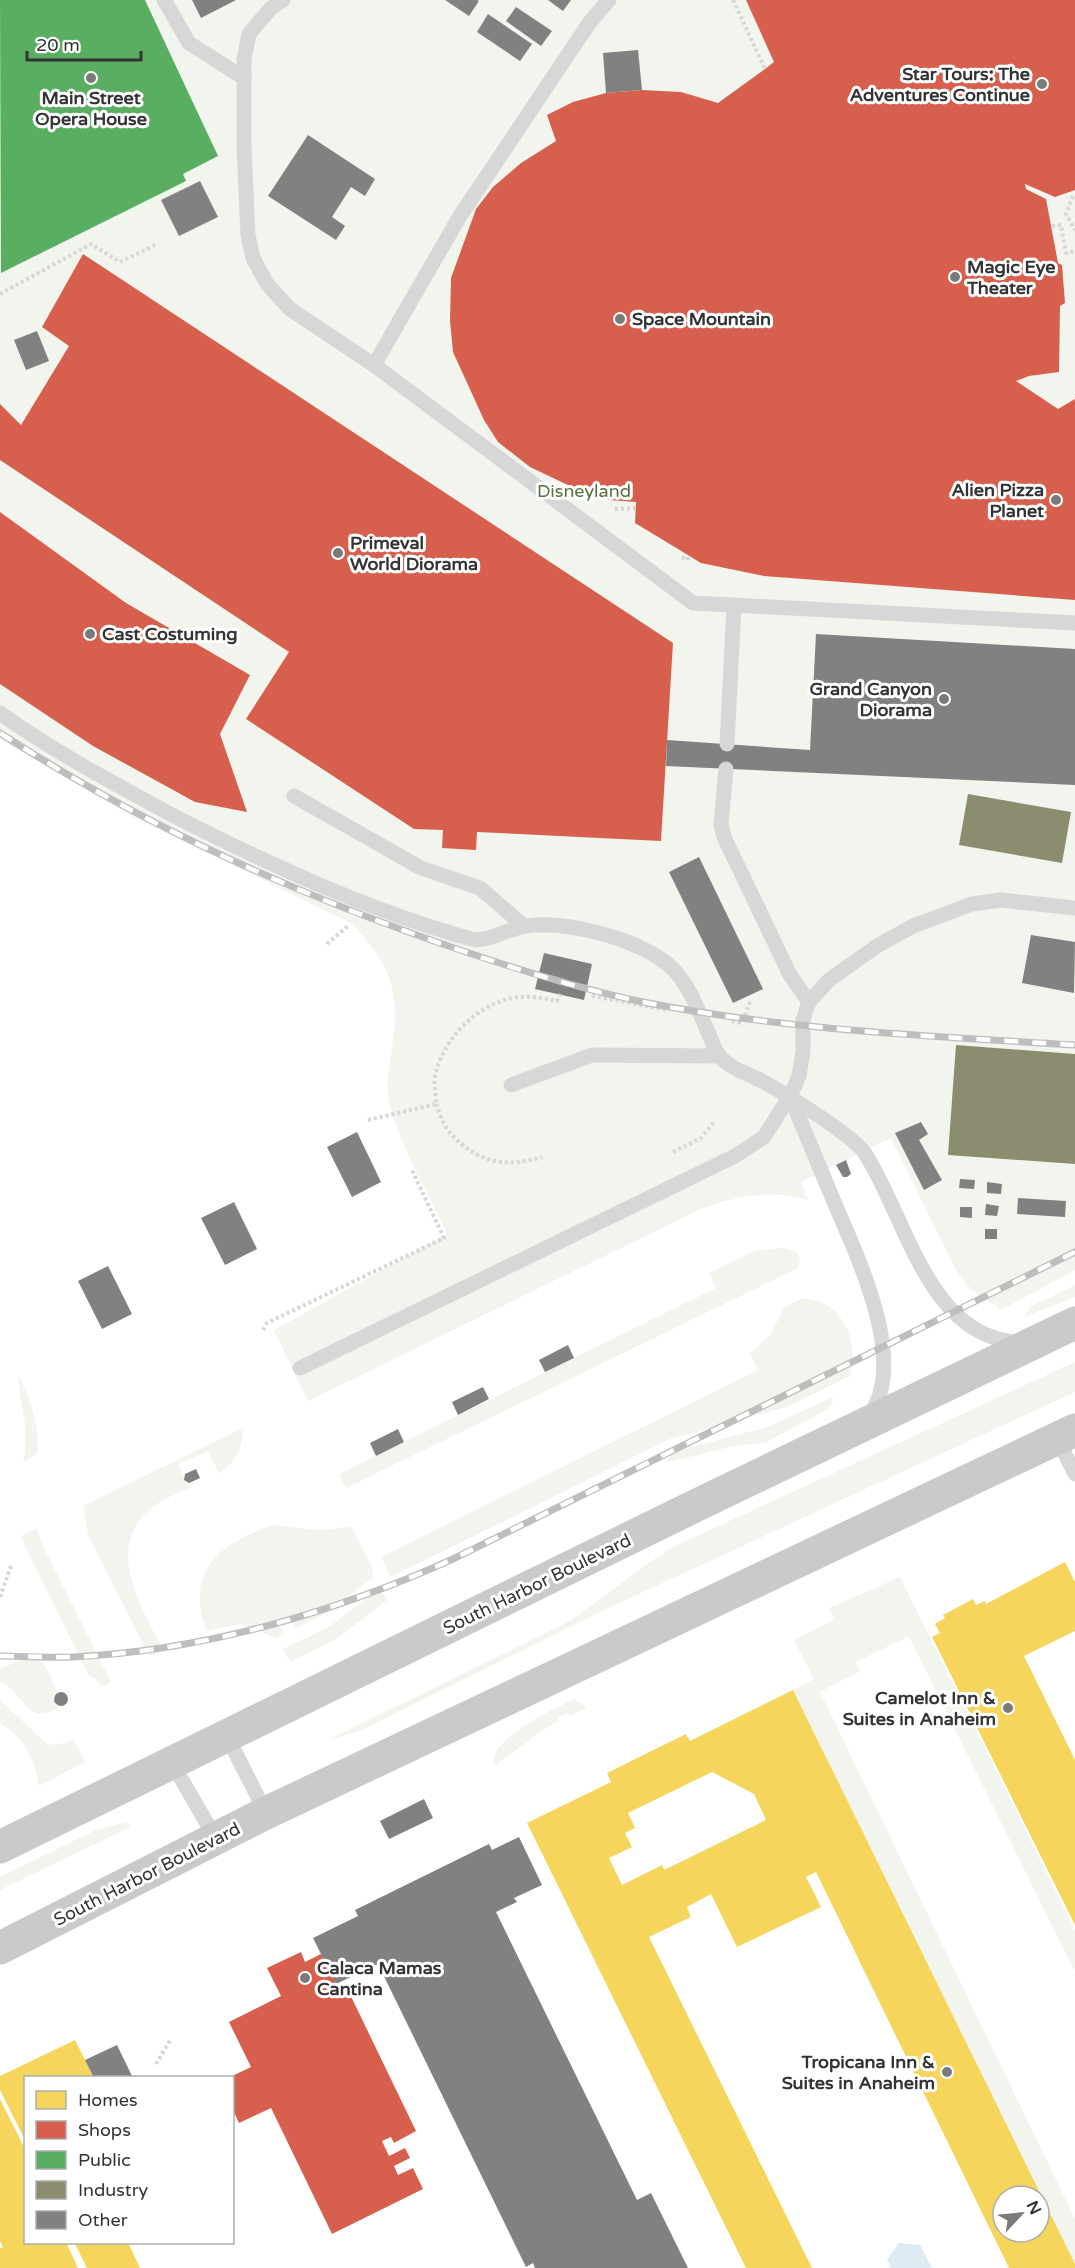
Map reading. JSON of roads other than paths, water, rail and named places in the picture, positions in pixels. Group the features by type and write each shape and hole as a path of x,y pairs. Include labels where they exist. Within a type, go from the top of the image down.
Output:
{"main road":[{"name":"South Harbor Boulevard","path":"0,1846 861,1425 1075,1323"},
{"name":"South Harbor Boulevard","path":"0,1948 266,1814 1066,1434"}],"lane":[{"path":"164,0 189,43 244,78"},
{"path":"282,0 271,8 249,34 244,59 248,235 253,258 267,285 290,309 374,365 693,603 1075,623"},
{"path":"374,365 460,216 590,22 609,0"},
{"path":"728,744 734,605"},
{"path":"0,713 33,736 137,796 236,848 311,883 476,940 524,926 559,923 592,931 647,951 666,962 687,987 719,1056"},
{"path":"726,769 721,824 724,837 790,975 809,1002"},
{"path":"294,796 421,868 480,888 524,926"},
{"path":"300,1368 735,1156 764,1137 790,1096 799,1076 803,1050 803,1020 809,1002 829,980 877,946 913,926 972,904 1001,900 1075,908"},
{"path":"511,1085 592,1055 719,1056 790,1096 864,1151 933,1288 958,1318 998,1342 1034,1343"},
{"path":"790,1096 856,1254 876,1315 882,1346 883,1376 874,1410 861,1425"},
{"path":"1066,1434 1075,1474"},
{"path":"227,1736 266,1814"},
{"path":"172,1762 216,1839"}],"railway":[{"path":"0,733 99,793 253,870 414,934 553,980 638,1001 746,1019 856,1031 1075,1045"},
{"path":"0,1656 73,1657 171,1647 268,1626 363,1596 453,1559 1075,1252"}],"place":[{"name":"Main Street Opera House","path":"91,78"},
{"name":"Star Tours: The Adventures Continue","path":"1042,84"},
{"name":"Magic Eye Theater","path":"955,277"},
{"name":"Space Mountain","path":"620,319"},
{"name":"Alien Pizza Planet","path":"1056,500"},
{"name":"Primeval World Diorama","path":"338,553"},
{"name":"Cast Costuming","path":"90,634"},
{"name":"Grand Canyon Diorama","path":"944,699"},
{"name":"Camelot Inn & Suites in Anaheim","path":"1008,1708"},
{"name":"Calaca Mamas Cantina","path":"305,1978"},
{"name":"Tropicana Inn & Suites in Anaheim","path":"947,2072"}],"park label":[{"name":"Disneyland","path":"584,491"}]}
